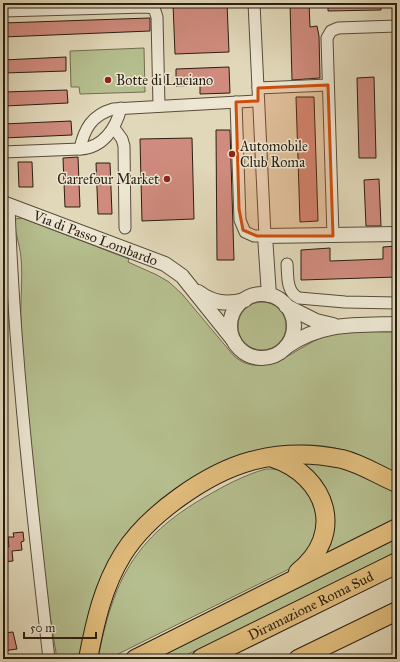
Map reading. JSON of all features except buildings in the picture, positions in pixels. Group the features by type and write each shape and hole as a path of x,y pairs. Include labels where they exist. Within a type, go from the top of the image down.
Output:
{"highway":[{"path":"89,654 99,608 109,581 124,552 144,528 170,504 202,483 248,462 272,458 310,455 341,459 363,466 397,483"},
{"path":"272,458 287,463 307,479 320,497 325,518 322,542 316,553 301,570 273,590"},
{"path":"135,659 397,528"},
{"name":"Diramazione Roma Sud","path":"202,659 397,563"},
{"name":"Diramazione Roma Sud","path":"232,659 397,578"},
{"path":"298,659 397,611"}],"street":[{"path":"254,3 265,236 270,295"},
{"path":"3,11 154,8 157,17 159,106"},
{"path":"333,236 327,41 331,31 338,28 397,26"},
{"path":"258,88 328,85"},
{"path":"80,149 84,133 92,120 104,112 121,108 258,101"},
{"path":"236,102 240,220 245,232 254,236 397,234"},
{"path":"3,152 80,149 97,145 114,128 121,108"},
{"path":"114,128 122,139 124,146 125,228"},
{"path":"6,205 7,280 49,659"},
{"name":"Via di Passo Lombardo","path":"6,205 165,264 177,271 234,341"},
{"path":"287,264 290,290 299,298 348,303 397,303"},
{"name":"Via di Passo Lombardo","path":"184,279 203,296 216,302 229,303 245,300"},
{"path":"342,326 316,321 286,306 279,299 270,295 259,295 245,300 234,311 231,320 231,331 234,341 245,353 260,358 275,355 297,340 315,331 342,326 397,324"},
{"path":"284,349 290,340 293,330 293,320 286,306"}],"highlighted area":[{"path":"328,85 333,236 257,236 243,230 239,209 236,102 258,101 258,88"}],"green space":[{"path":"144,48 145,92 80,94 79,87 71,87 70,51"},
{"path":"22,218 129,259 128,262 169,282 182,294 234,356 246,363 258,365 271,363 320,338 332,334 356,332 397,332 397,474 351,453 325,446 305,445 275,448 256,453 140,525 80,659 57,659 44,576 34,492 27,408 21,324 21,258 15,224 15,219"},
{"path":"257,302 267,302 279,309 286,321 286,331 279,343 267,350 257,350 249,346 242,339 238,331 238,321 242,313 249,306"},
{"path":"313,461 345,467 397,491 397,521 319,558 329,540 296,464"},
{"path":"266,469 282,469 314,494 320,534 295,566 108,659 98,659 111,607 120,584 130,564 144,546 160,529 205,497 242,478"},
{"path":"397,535 397,551 374,563 178,659 148,659"}],"place":[{"name":"Botte di Luciano","path":"108,80"},
{"name":"Automobile Club Roma","path":"232,154"},
{"name":"Carrefour Market","path":"167,179"}]}
